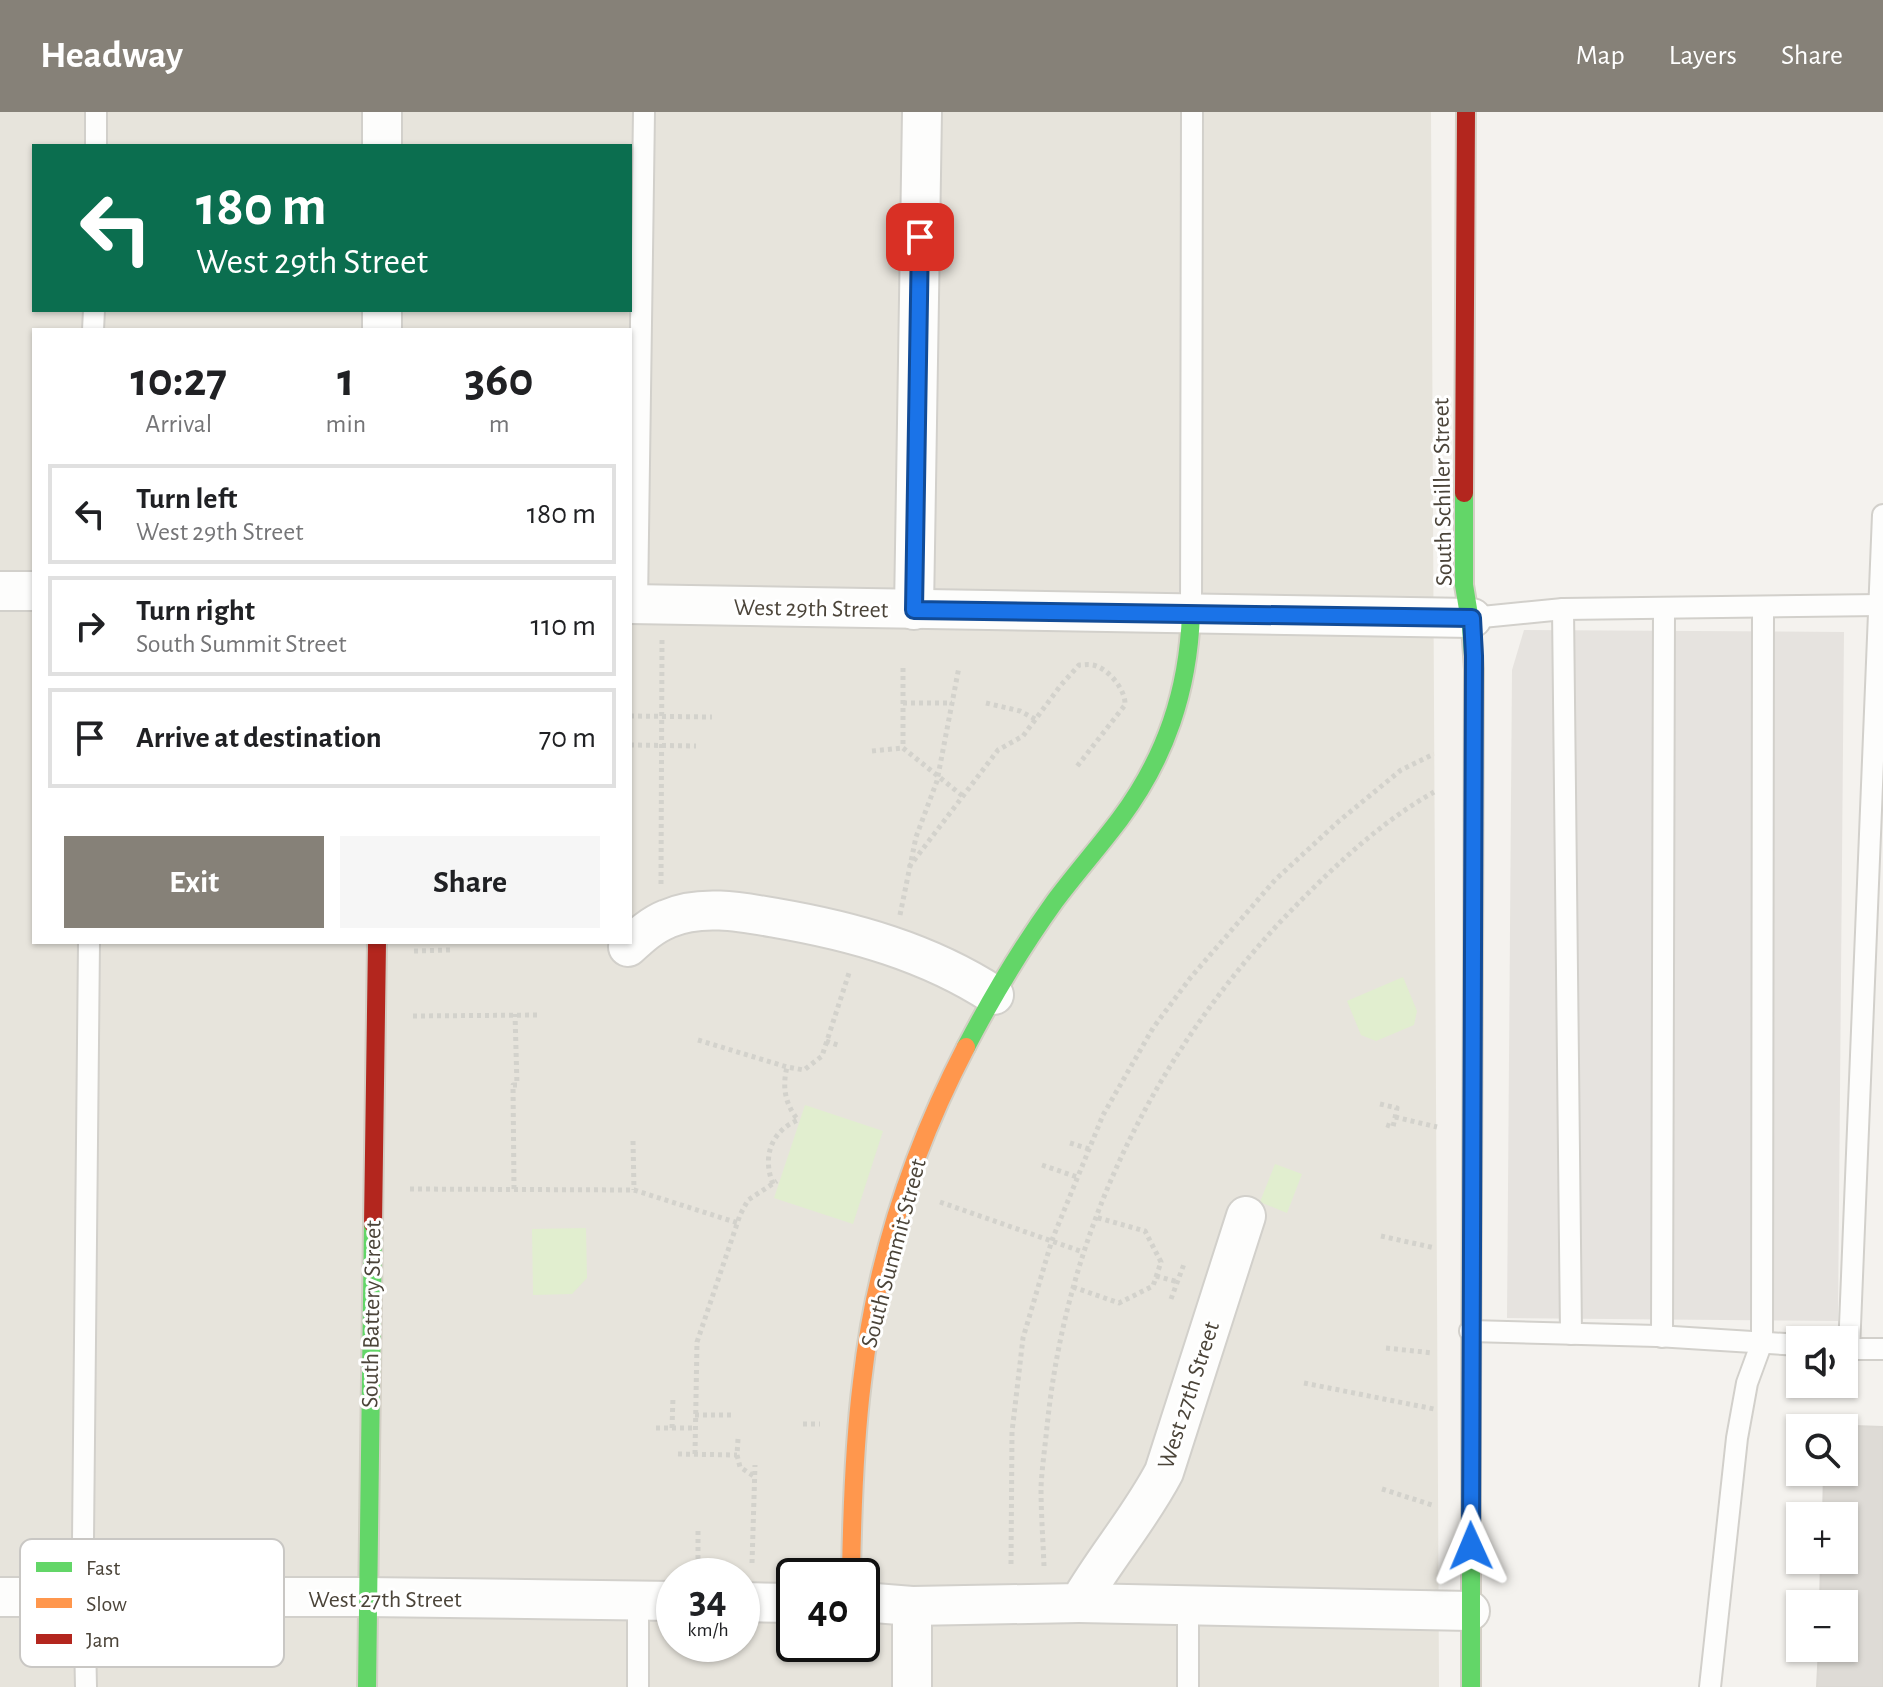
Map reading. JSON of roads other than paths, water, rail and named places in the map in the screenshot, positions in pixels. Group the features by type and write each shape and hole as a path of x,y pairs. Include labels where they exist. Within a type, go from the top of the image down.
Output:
{"street":[{"path":"382,112 382,144"},
{"path":"914,610 922,112"},
{"name":"South Schiller Street","path":"1466,112 1464,585 1472,618 1474,656 1471,1687"},
{"path":"0,591 32,591"},
{"name":"West 29th Street","path":"642,604 1472,618"},
{"name":"South Summit Street","path":"852,1558 857,1423 865,1357 882,1274 928,1125 994,995 1047,912 1122,816 1159,757 1176,718 1186,684 1191,649 1191,614"},
{"path":"632,943 644,932 669,918 706,911 741,912 862,935 920,957 978,984 994,995"},
{"name":"South Battery Street","path":"367,1687 377,944"},
{"path":"628,947 631,944"},
{"name":"West 27th Street","path":"1079,1603 1100,1567 1152,1496 1164,1472 1246,1216"},
{"name":"West 27th Street","path":"284,1597 656,1601"},
{"path":"880,1603 912,1606 1079,1603 1470,1611"},
{"path":"912,1606 912,1687"}],"lane":[{"path":"96,112 96,144"},
{"path":"642,604 644,112"},
{"path":"1191,614 1192,112"},
{"path":"1848,1326 1878,765 1883,515"},
{"path":"1472,618 1563,609 1880,605"},
{"path":"1662,1337 1664,608"},
{"path":"1710,1687 1737,1438 1747,1383 1762,1342 1763,608"},
{"path":"1563,609 1571,1334"},
{"path":"83,1539 89,944"},
{"path":"1470,1342 1571,1334 1786,1344"},
{"path":"1858,1349 1883,1349"},
{"path":"638,1687 656,1601"},
{"path":"1188,1605 1188,1687"}]}
